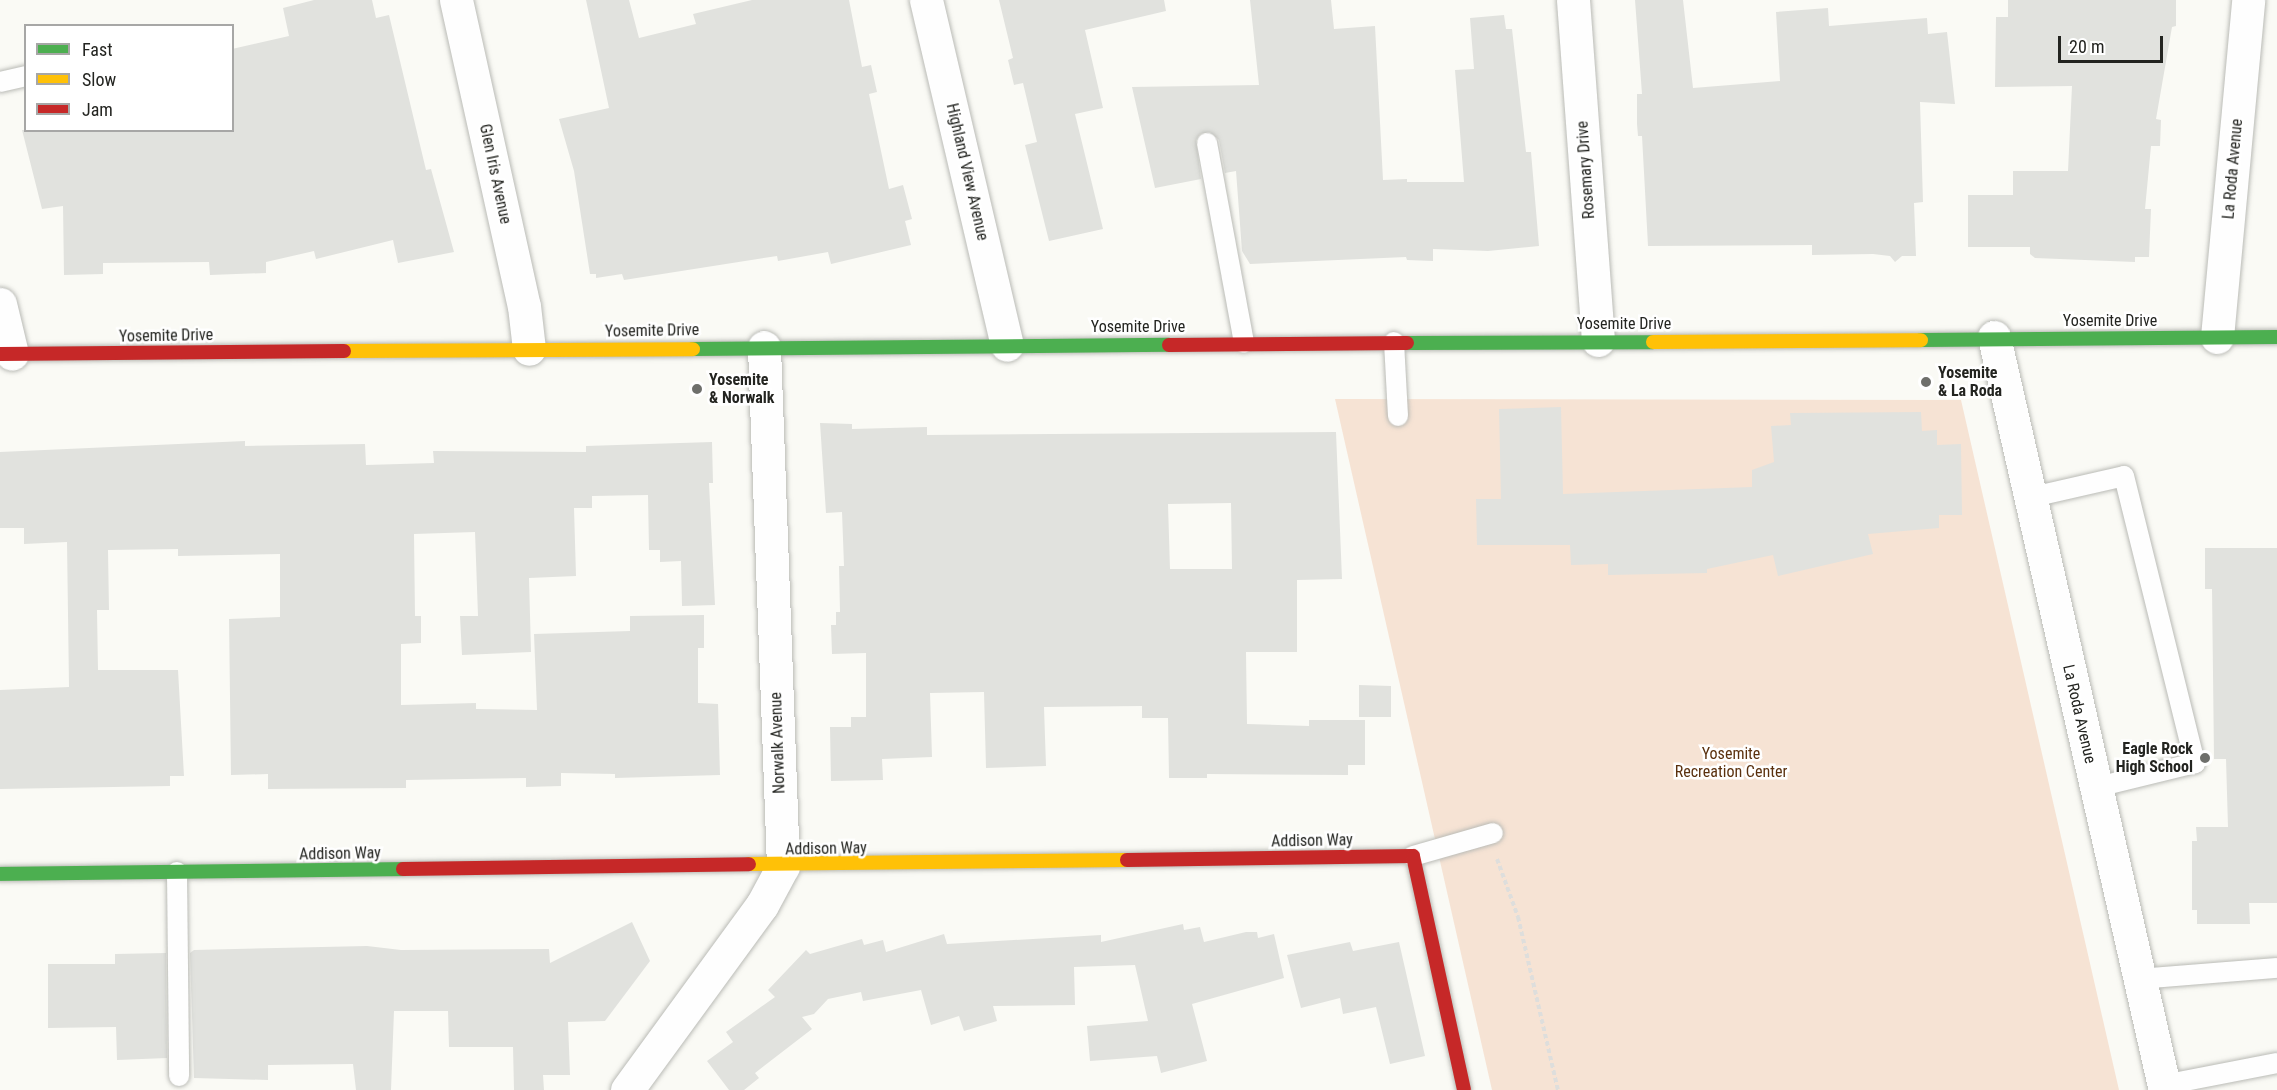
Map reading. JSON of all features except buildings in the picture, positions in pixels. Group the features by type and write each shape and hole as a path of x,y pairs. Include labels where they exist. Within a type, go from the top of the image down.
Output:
{"street":[{"name":"Glen Iris Avenue","path":"456,0 524,306 529,349"},
{"name":"Highland View Avenue","path":"926,0 1007,345"},
{"name":"Rosemary Drive","path":"1573,0 1598,340"},
{"name":"La Roda Avenue","path":"2217,337 2248,0"},
{"path":"0,304 6,354"},
{"name":"Yosemite Drive","path":"6,354 1994,337 2277,337"},
{"name":"La Roda Avenue","path":"1994,337 2028,498 2097,787 2164,1087"},
{"name":"Norwalk Avenue","path":"764,347 783,866"},
{"path":"1413,856 1464,1090"},
{"name":"Addison Way","path":"0,874 783,866 1413,856"},
{"path":"627,1090 762,905 783,866"}],"lane":[{"path":"0,82 24,76"},
{"path":"1207,143 1245,343"},
{"path":"1394,342 1398,416"},
{"path":"2028,498 2124,476 2195,763 2097,787"},
{"path":"1413,856 1493,833"},
{"path":"177,872 179,1076"},
{"path":"2139,979 2277,968"},
{"path":"2164,1087 2277,1063"}],"path":[{"path":"1493,833 1498,866 1518,917 1558,1090"}],"green space":[{"name":"Yosemite Recreation Center","path":"1335,399 1961,400 2119,1090 1492,1090"}],"traffic: fast":[{"path":"1921,340 2277,337"},
{"path":"1407,343 1653,342"},
{"path":"693,349 1169,345"},
{"path":"0,874 403,869"}],"traffic: slow":[{"path":"1653,342 1921,340"},
{"path":"344,351 693,349"},
{"path":"749,864 1127,860"}],"traffic: jam":[{"path":"1169,345 1407,343"},
{"path":"0,354 344,351"},
{"path":"1127,860 1413,856 1464,1090"},
{"path":"403,869 749,864"}],"place":[{"name":"Yosemite & La Roda","path":"1926,382"},
{"name":"Yosemite & Norwalk","path":"697,389"},
{"name":"Eagle Rock High School","path":"2205,758"}]}
